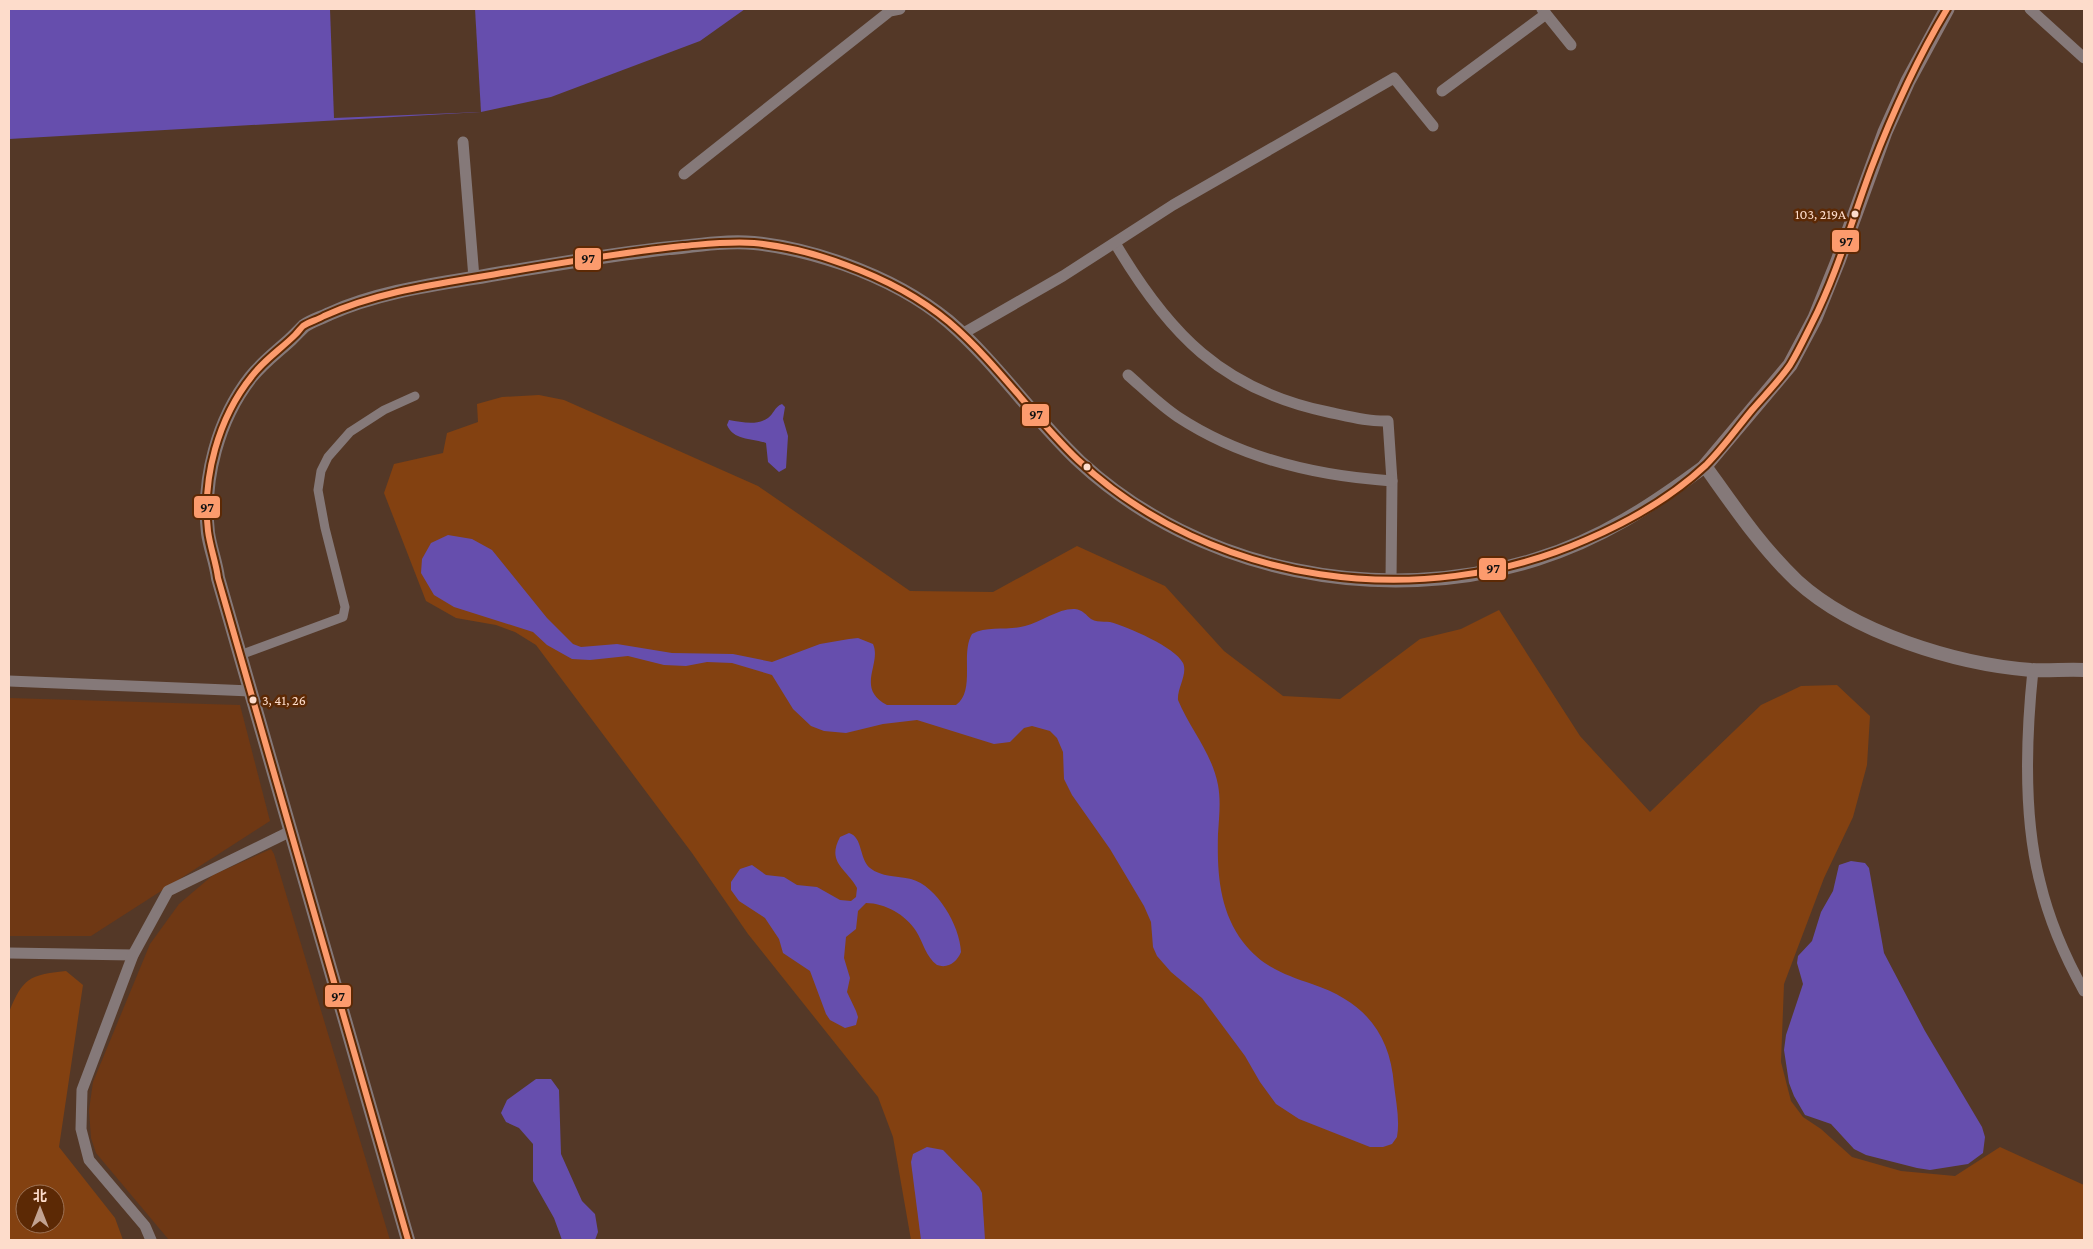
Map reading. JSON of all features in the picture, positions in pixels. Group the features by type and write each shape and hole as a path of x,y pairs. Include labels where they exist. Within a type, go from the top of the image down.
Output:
{"main road":[{"path":"1705,466 1790,365 1811,326 1838,261 1885,132 1908,81 1947,9"}],"street":[{"path":"684,174 890,11 900,9"},
{"path":"2030,9 2084,58"},
{"path":"1442,91 1544,11 1572,45"},
{"path":"962,334 1063,276 1173,205 1394,78 1433,126"},
{"path":"464,142 474,278"},
{"path":"1115,242 1134,274 1163,315 1185,340 1222,370 1249,386 1304,407 1366,420 1388,421 1392,480 1390,581"},
{"path":"408,1240 218,578 208,534 208,499 212,458 235,400 252,376 303,326 352,304 428,286 651,250 719,243 754,243 801,251 846,265 908,293 948,321 962,334 989,362 1047,430 1084,465 1134,504 1178,530 1238,554 1286,569 1329,576 1390,581 1438,578 1498,570 1538,559 1586,541 1628,520 1705,466 1766,548 1798,582 1842,613 1898,639 1957,658 2033,670 2084,670"},
{"path":"1128,375 1177,416 1218,440 1258,457 1329,474 1392,480"},
{"path":"240,655 343,617 345,607 325,528 318,490 322,471 328,456 350,432 384,410 415,396"},
{"path":"2033,670 2028,717 2029,798 2039,881 2068,961 2084,991"},
{"path":"9,681 251,691"},
{"path":"151,1240 145,1226 89,1160 81,1128 82,1090 133,955 168,891 291,832"},
{"path":"9,954 133,955"}],"shaded area":[{"path":"9,9 745,9 700,41 551,97 481,112 9,139"},
{"path":"539,395 564,400 758,486 910,591 993,592 1077,546 1165,586 1224,651 1283,696 1340,699 1420,639 1461,629 1499,610 1580,736 1650,812 1761,705 1801,686 1837,685 1870,716 1867,765 1853,817 1824,878 1784,984 1781,1062 1791,1101 1803,1117 1821,1129 1852,1157 1901,1171 1955,1176 2000,1147 2084,1185 2084,1240 911,1240 893,1137 878,1097 748,934 692,853 536,645 515,632 496,625 456,618 426,601 384,493 394,464 443,453 447,433 478,422 477,404 502,397"},
{"path":"782,404 785,407 783,419 788,436 786,468 779,472 768,462 766,443 734,434 727,425 729,420 749,423 759,422 770,416"},
{"path":"448,535 472,539 492,550 547,618 573,644 581,647 617,644 672,653 733,654 772,662 820,644 858,638 873,644 875,652 871,684 878,698 887,705 956,705 962,698 965,690 967,681 967,651 972,634 984,630 1025,626 1069,609 1080,610 1096,621 1110,622 1128,628 1161,644 1183,663 1184,672 1178,700 1215,773 1220,803 1219,876 1224,904 1235,930 1250,950 1274,969 1330,991 1359,1009 1371,1021 1387,1049 1391,1066 1398,1118 1397,1137 1392,1144 1383,1147 1370,1147 1299,1119 1276,1104 1260,1082 1245,1056 1202,998 1171,972 1157,956 1153,947 1151,922 1144,906 1110,849 1072,795 1064,779 1063,752 1057,738 1050,731 1032,726 1024,728 1010,742 994,744 917,720 883,724 846,733 824,731 811,726 793,709 772,675 732,663 707,662 686,666 664,665 628,656 590,660 572,659 547,645 533,632 454,607 434,595 421,573 422,559 431,543"},
{"path":"9,698 240,705 270,821 91,936 9,936"},
{"path":"849,833 857,839 864,859 874,871 921,883 938,898 952,919 960,942 961,952 952,964 945,966 937,965 930,958 916,931 907,920 888,908 866,903 858,911 856,929 846,937 844,958 850,978 847,992 858,1017 856,1025 845,1028 830,1020 826,1014 810,971 783,953 779,939 765,918 739,901 731,890 731,882 740,869 752,865 766,875 784,877 797,885 817,887 840,900 851,901 856,897 857,888 840,865 835,853 840,837"},
{"path":"271,849 390,1240 169,1240 96,1153 91,1138 89,1110 93,1082 150,944 179,904 213,875"},
{"path":"1851,861 1865,863 1869,868 1884,953 1925,1031 1982,1127 1985,1137 1983,1153 1968,1164 1930,1170 1866,1155 1854,1149 1831,1124 1805,1115 1794,1096 1789,1083 1784,1050 1786,1035 1803,984 1797,963 1798,956 1812,941 1821,912 1833,891 1839,865"},
{"path":"66,971 83,985 59,1147 115,1218 123,1240 9,1240 9,1012 23,985 43,974"},
{"path":"536,1079 551,1079 559,1090 561,1154 582,1201 595,1214 598,1232 595,1240 562,1240 554,1218 533,1181 533,1144 519,1128 506,1122 501,1113 507,1100"},
{"path":"927,1147 943,1150 979,1187 982,1193 985,1240 921,1240 911,1162 913,1154"}],"pier":[{"path":"330,9 475,9 481,112 334,118"}],"transit line":[{"name":"97","path":"408,1240 218,578 208,531 207,511 210,470 215,449 230,410 257,370 303,326 346,307 391,294 573,261 661,248 719,243 754,243 789,248 860,270 913,296 937,313 983,355 1045,426 1078,460 1131,502 1191,536 1254,559 1320,574 1388,580 1455,576 1522,563 1602,533 1634,517 1665,498 1706,465 1718,452 1781,377 1799,350 1829,285 1871,169 1896,107 1925,47 1947,9"}],"place":[{"name":"103, 219A","path":"1855,214"},
{"name":"3, 41, 26","path":"253,700"}]}
